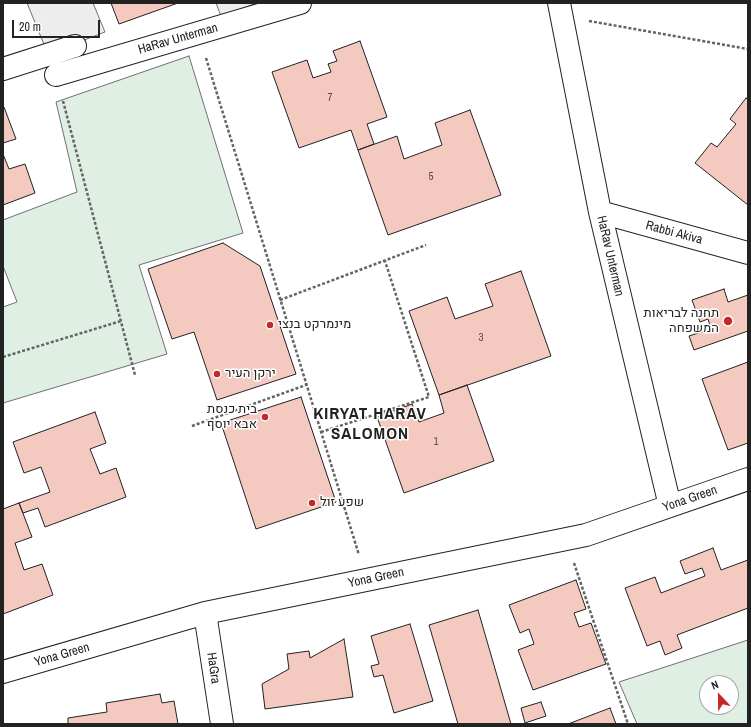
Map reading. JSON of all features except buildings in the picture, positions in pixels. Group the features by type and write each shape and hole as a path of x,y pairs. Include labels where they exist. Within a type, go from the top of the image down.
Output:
{"street":[{"name":"HaRav Unterman","path":"56,75 300,3"},
{"name":"HaRav Unterman","path":"560,10 600,212 670,506"},
{"path":"3,69 75,46"},
{"name":"Rabbi Akiva","path":"600,212 748,253"},
{"name":"Yona Green","path":"3,672 205,613 586,535 748,479"},
{"name":"HaGra","path":"205,613 222,724"}],"path":[{"path":"560,10 748,49"},
{"path":"198,33 366,580"},
{"path":"56,75 135,375"},
{"path":"280,300 426,245"},
{"path":"321,432 429,397 385,261"},
{"path":"3,357 121,321"},
{"path":"192,426 306,385"},
{"path":"566,539 628,724"}],"green space":[{"path":"189,56 243,233 139,265 167,354 3,403 3,307 17,302 3,266 3,220 77,192 56,102"},
{"path":"748,640 748,724 637,724 619,682"}],"shaded area":[{"path":"27,3 93,3 105,32 48,54"},
{"path":"216,3 257,3 221,16"}],"place":[{"name":"תחנה לבריאות המשפחה","path":"728,321"},
{"name":"מינמרקט בנצי","path":"270,325"},
{"name":"ירקן העיר","path":"217,374"},
{"name":"בית כנסת אבא יוסף","path":"265,417"},
{"name":"שפע זול","path":"312,503"}],"district":[{"name":"KIRYAT HARAV SALOMON","path":"370,424"}]}
